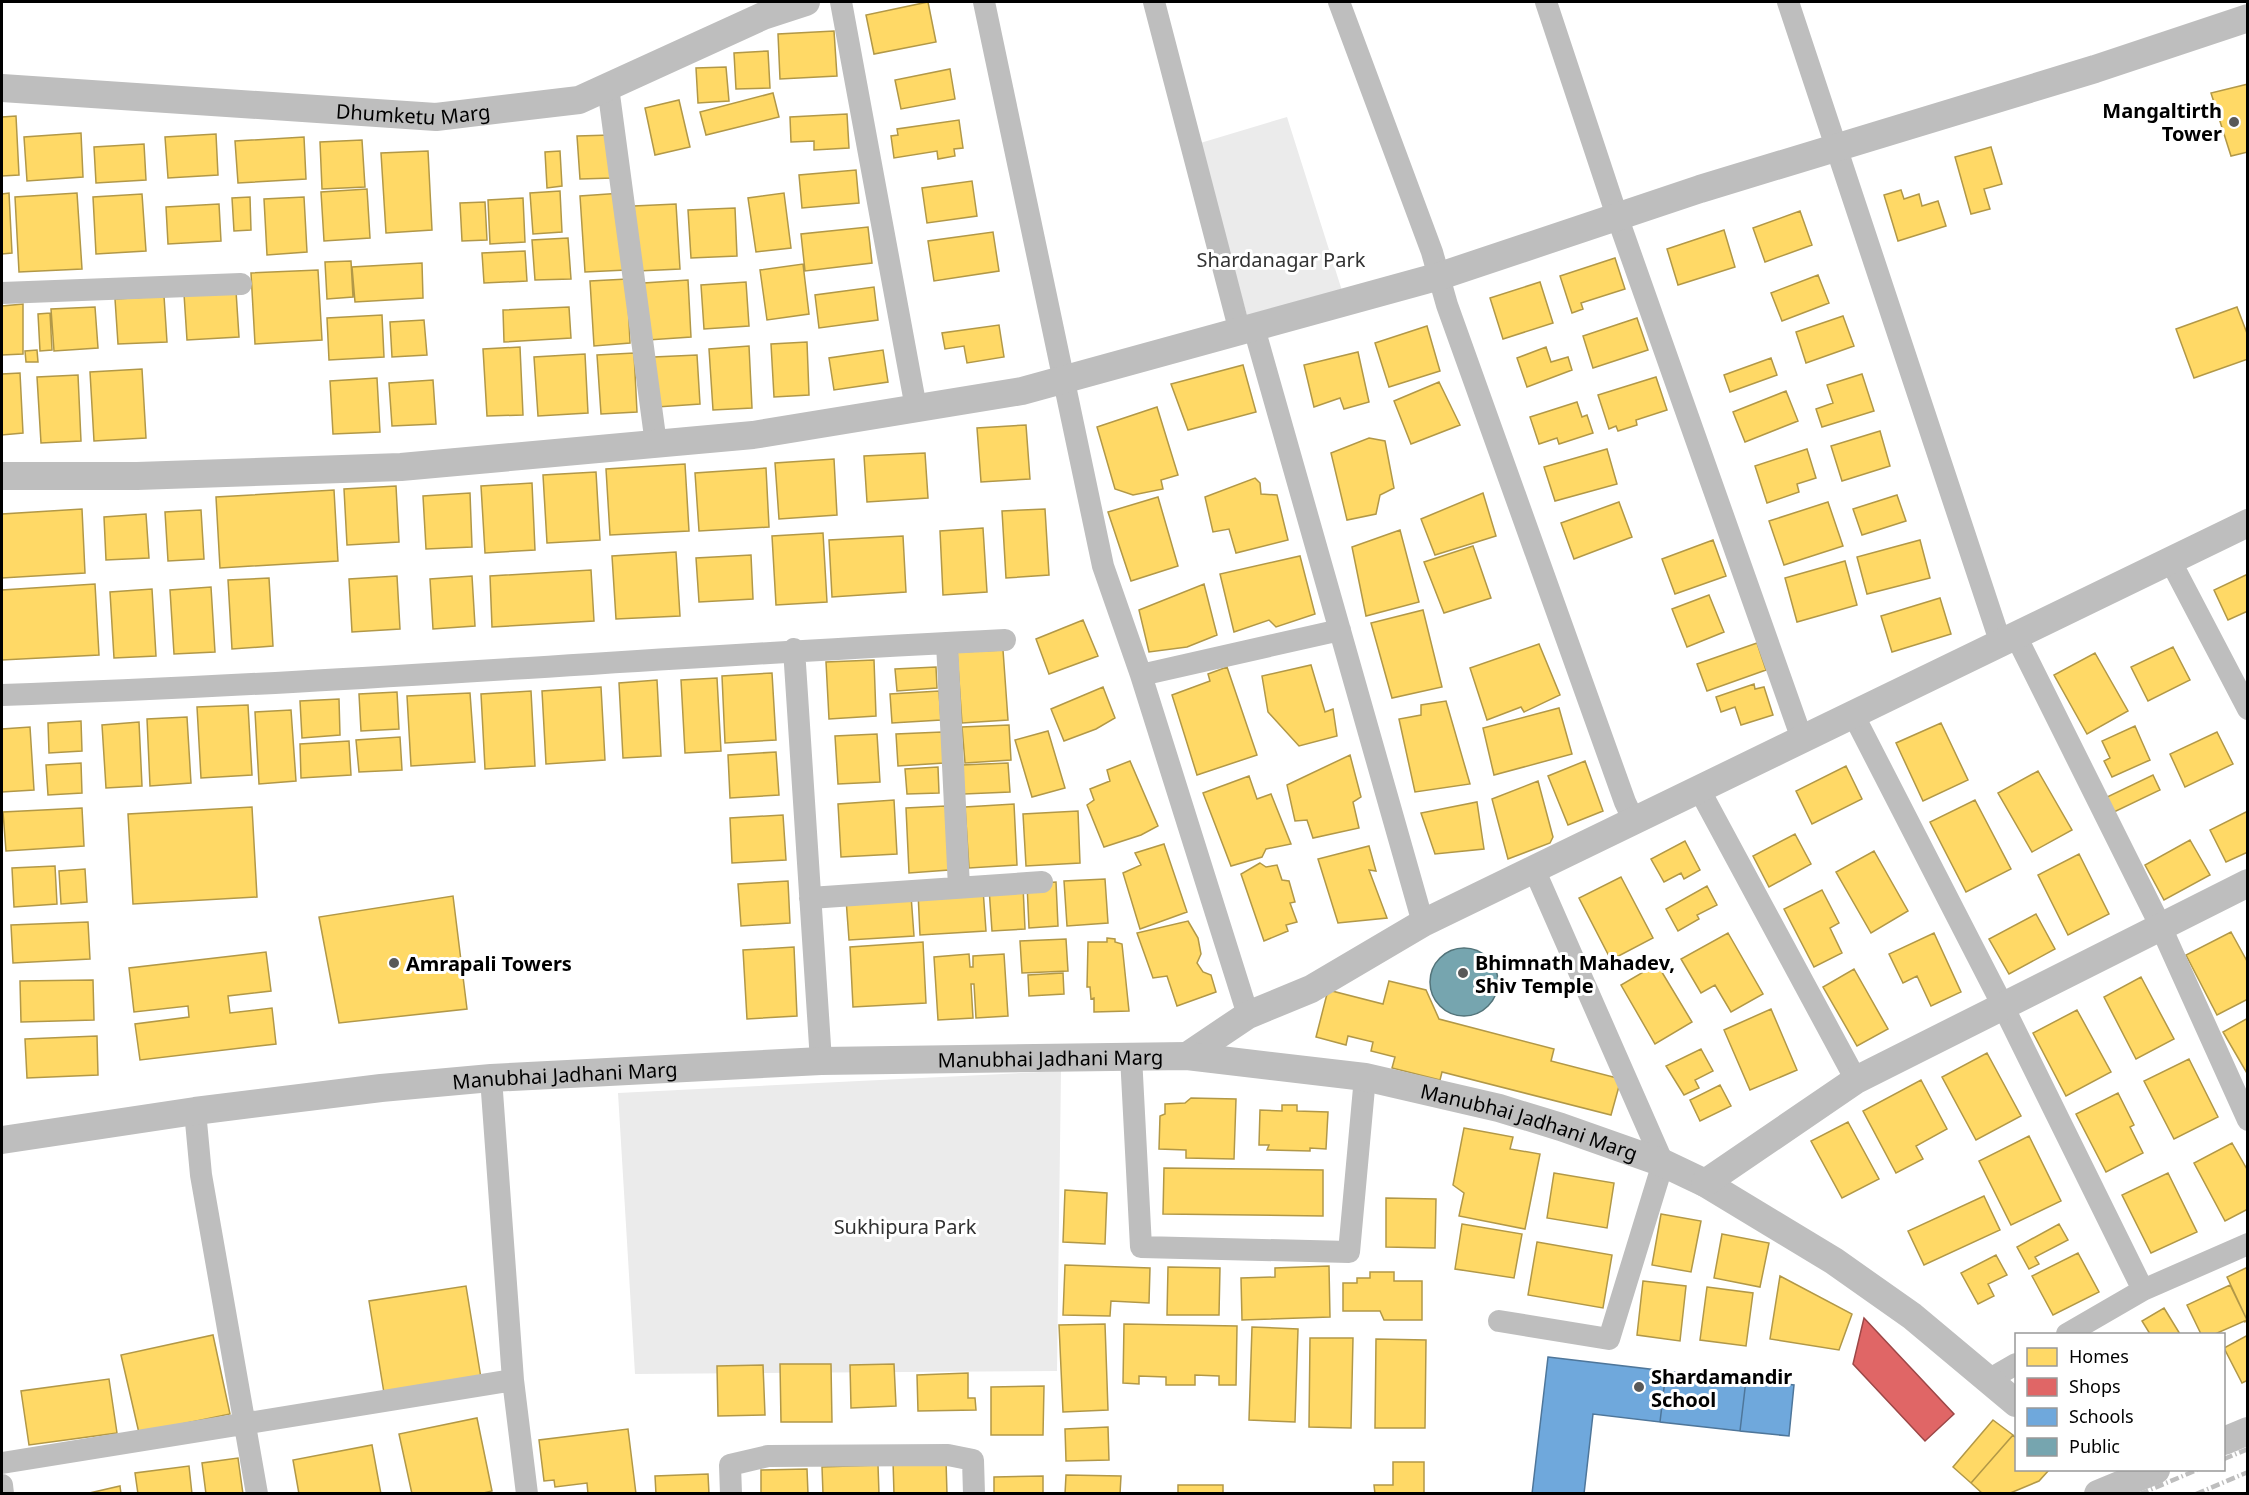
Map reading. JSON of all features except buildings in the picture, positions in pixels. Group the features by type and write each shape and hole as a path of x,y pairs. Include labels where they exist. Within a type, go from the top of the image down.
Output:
{"street":[{"name":"Dhumketu Marg","path":"2,87 436,117 579,100 763,16 806,2"},
{"path":"841,2 916,408"},
{"path":"984,2 1103,566 1141,675 1248,1015"},
{"path":"1154,2 1247,330 1340,630 1423,923"},
{"path":"1339,2 1440,276 1447,305 1624,802 1634,821"},
{"path":"1546,2 1617,216 1802,739"},
{"path":"1788,2 1835,148 2007,638 2160,925 2247,1120"},
{"path":"2,476 136,476 401,467 753,435 1022,391 1440,276 1617,216 2095,69 2247,18"},
{"path":"608,87 656,444"},
{"path":"2,293 241,284"},
{"path":"1187,1056 1248,1015 1311,988 1423,923 2247,523"},
{"path":"2170,560 2247,709"},
{"path":"1141,675 1340,630"},
{"path":"2,695 164,690 794,650 1005,640"},
{"path":"947,643 959,887"},
{"path":"794,650 821,1061"},
{"path":"1853,714 2003,1006 2144,1290"},
{"path":"1699,789 1856,1080"},
{"path":"1499,1321 1609,1339 1662,1163 1534,869"},
{"path":"810,898 1042,882"},
{"path":"1705,1183 1856,1080 2247,883"},
{"path":"1131,1056 1141,1247 1349,1252 1365,1077"},
{"name":"Manubhai Jadhani Marg","path":"2,1140 195,1111 381,1088 491,1078 821,1061 1187,1056 1365,1077 1499,1108 1561,1127 1662,1163 1705,1183 1834,1261 1912,1316 2015,1402"},
{"path":"491,1078 513,1380 527,1494"},
{"path":"195,1111 201,1175 257,1494"},
{"path":"2070,1333 2144,1290 2247,1244"},
{"path":"1990,1379 2015,1365"},
{"path":"2,1463 513,1380"},
{"path":"2225,1440 2247,1431"},
{"path":"731,1494 730,1465 768,1456 936,1455 973,1460 974,1494"},
{"path":"2101,1483 2152,1471"},
{"path":"2,1485 3,1494"}],"green space":[{"name":"Shardanagar Park","path":"1287,117 1344,297 1249,322 1197,144"},
{"name":"Sukhipura Park","path":"1061,1071 1057,1371 635,1374 618,1093"}],"railway":[{"path":"2225,1459 2248,1449"},
{"path":"2140,1494 2195,1471"},
{"path":"2196,1494 2248,1472"}],"place":[{"name":"Mangaltirth Tower","path":"2234,122"},
{"name":"Amrapali Towers","path":"394,963"},
{"name":"Bhimnath Mahadev, Shiv Temple","path":"1463,973"},
{"name":"Shardamandir School","path":"1639,1387"}]}
